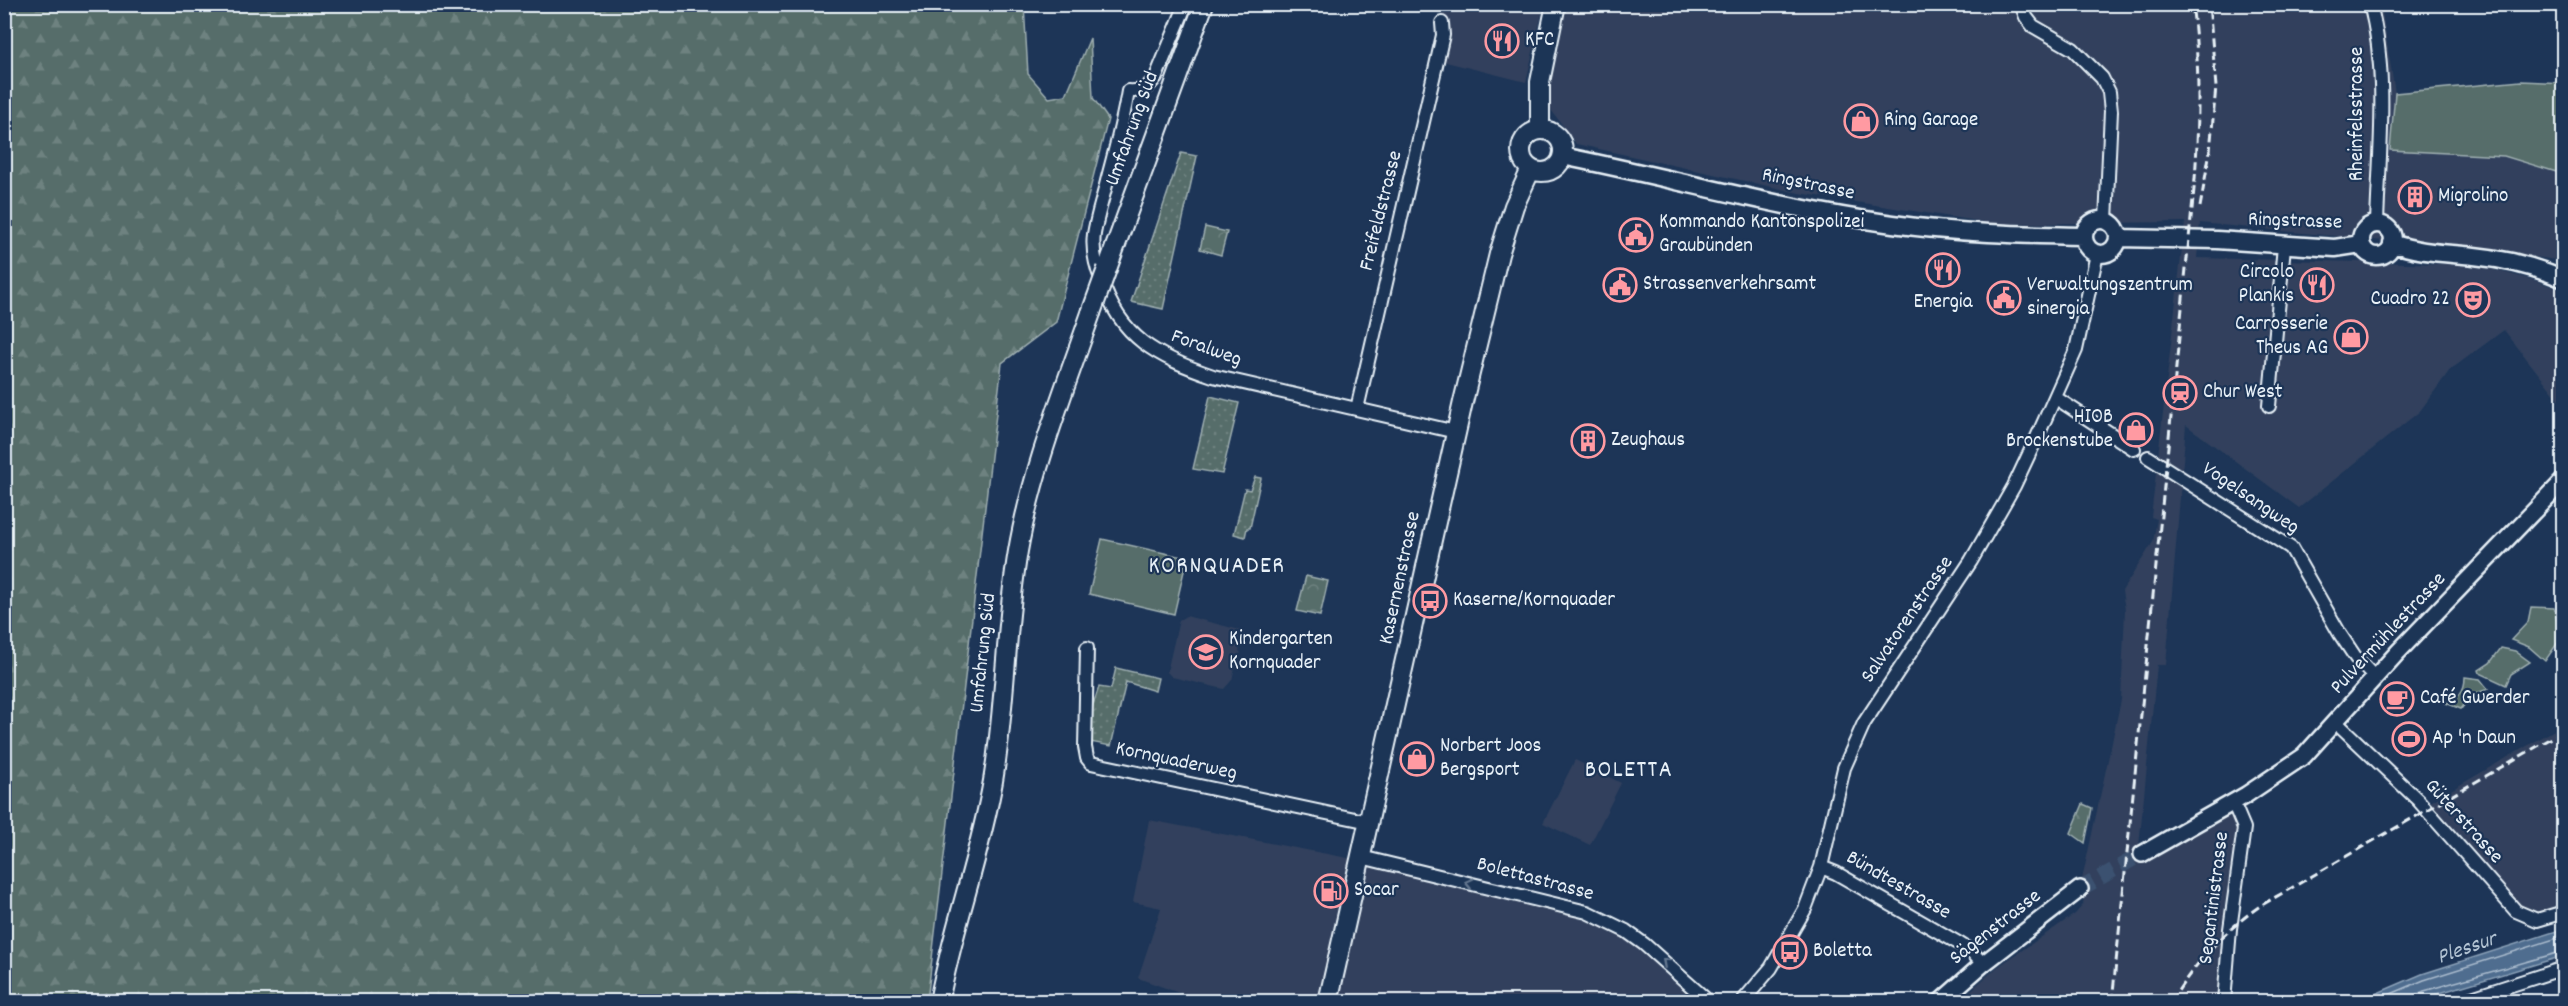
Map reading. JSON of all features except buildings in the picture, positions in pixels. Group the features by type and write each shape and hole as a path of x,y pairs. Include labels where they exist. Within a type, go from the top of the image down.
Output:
{"main road":[{"name":"Umfahrung Süd","path":"939,1002 959,914 979,847 993,779 1018,550 1045,448 1091,313 1204,4"},
{"path":"1540,130 1540,82 1556,4"},
{"path":"1540,130 1556,135 1562,145 1562,156 1550,170 1531,169 1522,157 1523,143 1527,136 1540,130"},
{"name":"Ringstrasse","path":"1562,156 1835,214 1894,224 1988,233 2084,236"},
{"name":"Kasernenstrasse","path":"1328,1002 1456,432 1499,254 1514,206 1531,169"},
{"path":"2106,221 2115,227 2118,238 2111,251 2097,254 2087,247 2084,236 2087,228 2093,222 2106,221"},
{"path":"2377,224 2389,230 2392,243 2388,251 2380,256 2366,252 2361,244 2364,230 2377,224"},
{"name":"Ringstrasse","path":"2118,238 2217,240 2341,248 2361,244"},
{"path":"2392,243 2422,252 2475,256 2519,264 2564,279"}],"street":[{"name":"Foralweg","path":"1186,4 1156,77 1149,86 1139,92 1128,91 1094,236 1096,265 1107,298 1118,319 1131,334 1149,348 1183,366 1213,376 1456,432"},
{"path":"2021,4 2026,17 2033,26 2073,49 2102,78 2109,92 2111,111 2106,221"},
{"name":"Rheinfelsstrasse","path":"2370,4 2378,41 2381,73 2377,224"},
{"name":"Freifeldstrasse","path":"1357,409 1443,35 1442,23"},
{"path":"2270,406 2284,246"},
{"name":"Salvatorenstrasse","path":"1743,1002 1787,945 1805,909 1821,867 1836,794 1864,723 1977,552 2014,486 2056,398 2080,336 2097,254"},
{"path":"2056,398 2134,448"},
{"name":"Vogelsangweg","path":"2148,457 2291,548 2340,634 2374,678"},
{"name":"Pulvermühlestrasse","path":"2234,802 2294,764 2312,749 2374,678 2564,480"},
{"name":"Kornquaderweg","path":"1087,648 1085,747 1087,759 1091,763 1369,822"},
{"name":"Güterstrasse","path":"2336,722 2418,800 2516,910 2537,920 2564,912"},
{"path":"2142,854 2234,802"},
{"name":"Segantinistrasse","path":"2224,1002 2230,929 2244,828 2234,802"},
{"name":"Bolettastrasse","path":"1361,857 1587,912 1606,920 1644,944 1709,1002"},
{"name":"Bündtestrasse","path":"1821,867 1836,873 1960,944 1971,951 1983,964"},
{"name":"Sägenstrasse","path":"1940,1002 1983,964 2080,889"},
{"path":"2459,1002 2564,968"}],"shaded area":[{"path":"1444,5 1544,5 1526,82 1430,58"},
{"path":"1561,5 2381,5 2395,93 2390,150 2504,156 2563,174 2563,261 2498,252 2200,223 2197,258 2448,264 2487,268 2534,280 2564,291 2563,405 2504,330 2450,370 2420,411 2299,508 2186,425 2166,665 2157,665 2139,846 2142,853 2233,802 2242,821 2224,1001 1959,1001 1996,968 2075,914 2083,905 2084,895 2080,889 2121,700 2125,610 2122,591 2153,542 2157,519 2151,517 2185,222 1996,224 1799,193 1576,144 1549,107 1547,84"},
{"name":"Kindergarten Kornquader","path":"1186,616 1244,631 1239,651 1241,653 1238,655 1232,680 1224,689 1172,677 1167,672 1179,620"},
{"path":"2563,725 2563,912 2529,918 2427,804"},
{"path":"1575,760 1621,783 1590,845 1543,823"},
{"path":"1149,820 1348,858 1379,855 1587,912 1623,934 1702,1001 1201,1001 1138,978 1161,908 1133,902"}],"green space":[{"path":"5,4 1024,5 1028,74 1049,98 1066,95 1090,38 1093,98 1108,119 1056,322 1002,363 927,1001 5,1001"},
{"path":"2521,81 2563,83 2563,174 2504,156 2390,150 2395,93"},
{"path":"1181,153 1197,156 1163,309 1131,302"},
{"path":"1205,227 1227,232 1221,255 1200,249"},
{"path":"1210,396 1239,403 1222,474 1193,469"},
{"path":"1255,477 1261,478 1250,528 1247,528 1245,537 1234,534 1245,489 1250,490"},
{"path":"1102,539 1187,558 1174,614 1089,594"},
{"path":"1306,576 1328,581 1320,616 1297,611"},
{"path":"2531,607 2554,608 2561,638 2545,661 2529,647 2511,640 2528,622"},
{"path":"2501,648 2515,651 2530,662 2511,674 2506,685 2480,673 2479,670 2490,663"},
{"path":"1116,668 1158,678 1155,691 1126,682 1111,746 1090,742 1091,711 1099,687 1111,689"},
{"path":"2465,677 2480,679 2488,689 2472,695 2461,709 2446,703 2460,694"},
{"path":"2083,804 2092,808 2085,843 2071,833"}],"water":[{"path":"2563,929 2563,956 2413,1001 2359,1001 2422,974"}],"tunnel":[{"path":"2080,889 2142,854"}],"railway":[{"path":"2112,1002 2195,179 2198,92 2192,4"},
{"path":"2200,207 2210,151 2216,87 2209,4"},
{"path":"2171,1002 2211,949 2234,926 2260,906 2564,731"}],"place":[{"name":"KFC","path":"1502,41"},
{"name":"Ring Garage","path":"1861,121"},
{"name":"Migrolino","path":"2415,197"},
{"name":"Kommando Kantonspolizei Graubünden","path":"1636,235"},
{"name":"Energia","path":"1943,270"},
{"name":"Strassenverkehrsamt","path":"1620,285"},
{"name":"Circolo Plankis","path":"2317,285"},
{"name":"Verwaltungszentrum sinergia","path":"2004,298"},
{"name":"Cuadro 22","path":"2473,300"},
{"name":"Carrosserie Theus AG","path":"2351,337"},
{"name":"Chur West","path":"2180,393"},
{"name":"HIOB Brockenstube","path":"2136,430"},
{"name":"Zeughaus","path":"1588,441"},
{"name":"Kaserne/Kornquader","path":"1430,601"},
{"name":"Kindergarten Kornquader","path":"1206,652"},
{"name":"Café Gwerder","path":"2397,699"},
{"name":"Ap 'n Daun","path":"2409,739"},
{"name":"Norbert Joos Bergsport","path":"1417,759"},
{"name":"Socar","path":"1331,891"},
{"name":"Boletta","path":"1790,952"}],"district":[{"name":"KORNQUADER","path":"1217,567"},
{"name":"BOLETTA","path":"1629,771"}],"water label":[{"name":"Plessur","path":"2467,949"}]}
